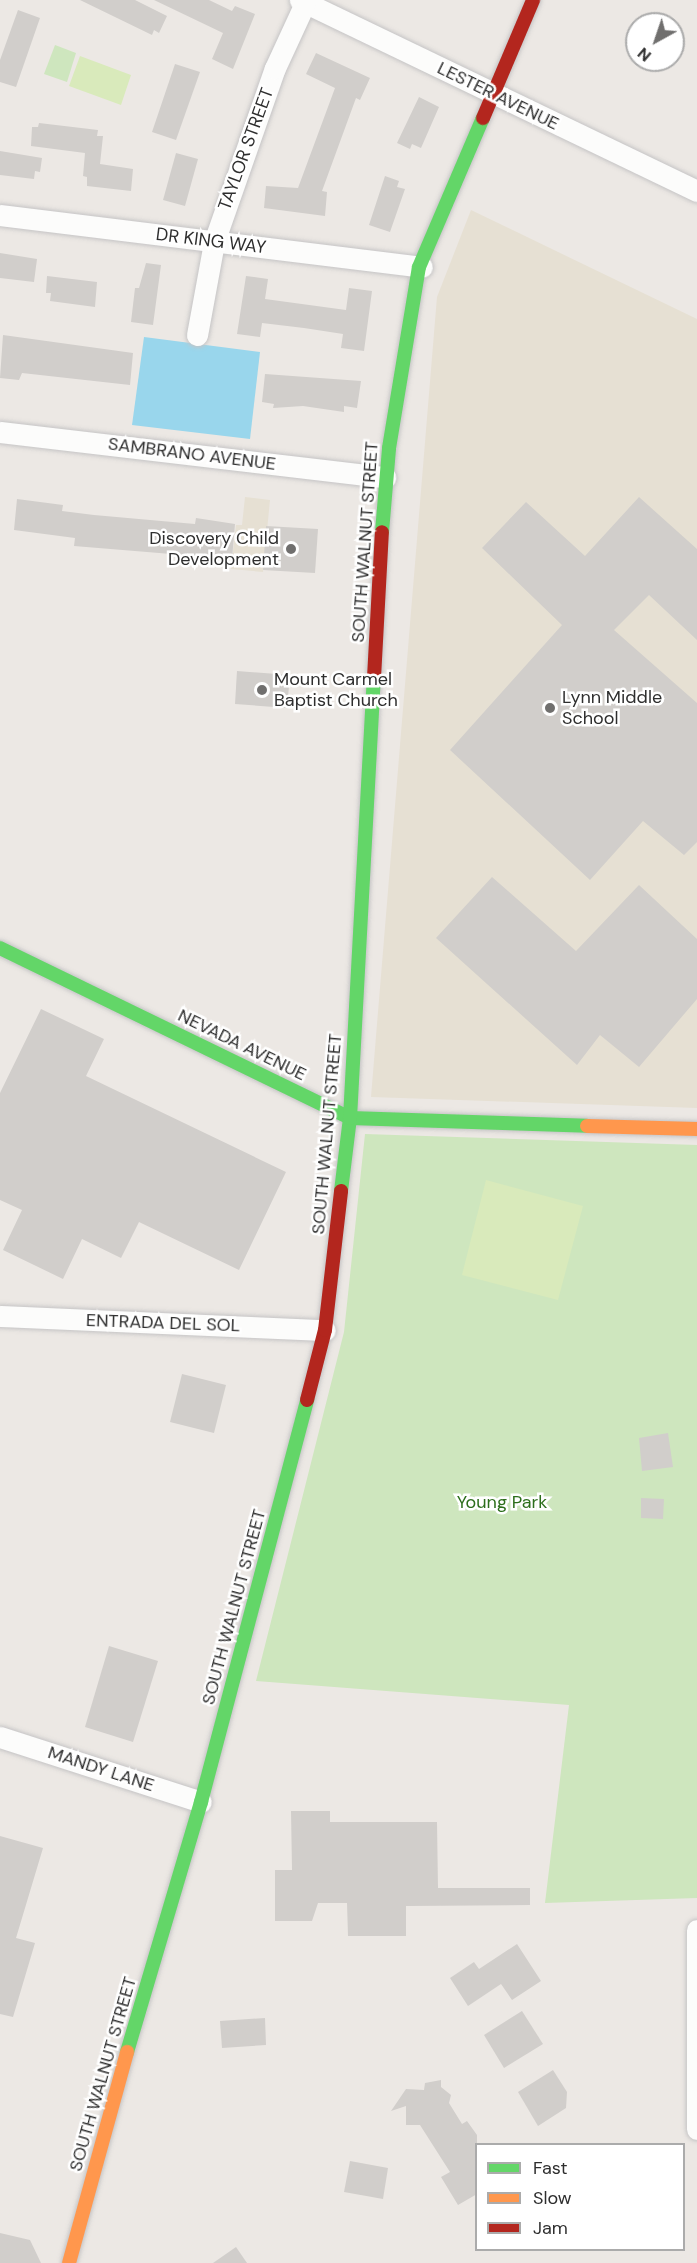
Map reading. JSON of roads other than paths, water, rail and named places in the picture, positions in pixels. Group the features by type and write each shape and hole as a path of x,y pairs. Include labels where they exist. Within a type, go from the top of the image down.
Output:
{"street":[{"name":"SOUTH WALNUT STREET","path":"69,2263 147,1979 154,1965 201,1802 325,1330 350,1118 385,477 421,267 491,93 533,0"},
{"name":"LESTER AVENUE","path":"302,1 697,191"},
{"name":"TAYLOR STREET","path":"197,335 214,242 275,68 302,1"},
{"name":"DR KING WAY","path":"0,215 421,267"},
{"name":"SAMBRANO AVENUE","path":"0,432 385,477"},
{"name":"NEVADA AVENUE","path":"0,948 350,1118 697,1129"},
{"name":"ENTRADA DEL SOL","path":"0,1316 325,1330"},
{"name":"MANDY LANE","path":"0,1737 201,1802"},
{"path":"697,1930 697,2129"}],"water":[{"path":"144,337 260,352 250,439 132,425"}],"place":[{"name":"Discovery Child Development","path":"291,549"},
{"name":"Mount Carmel Baptist Church","path":"262,690"},
{"name":"Lynn Middle School","path":"550,708"}],"park label":[{"name":"Young Park","path":"502,1502"}]}
